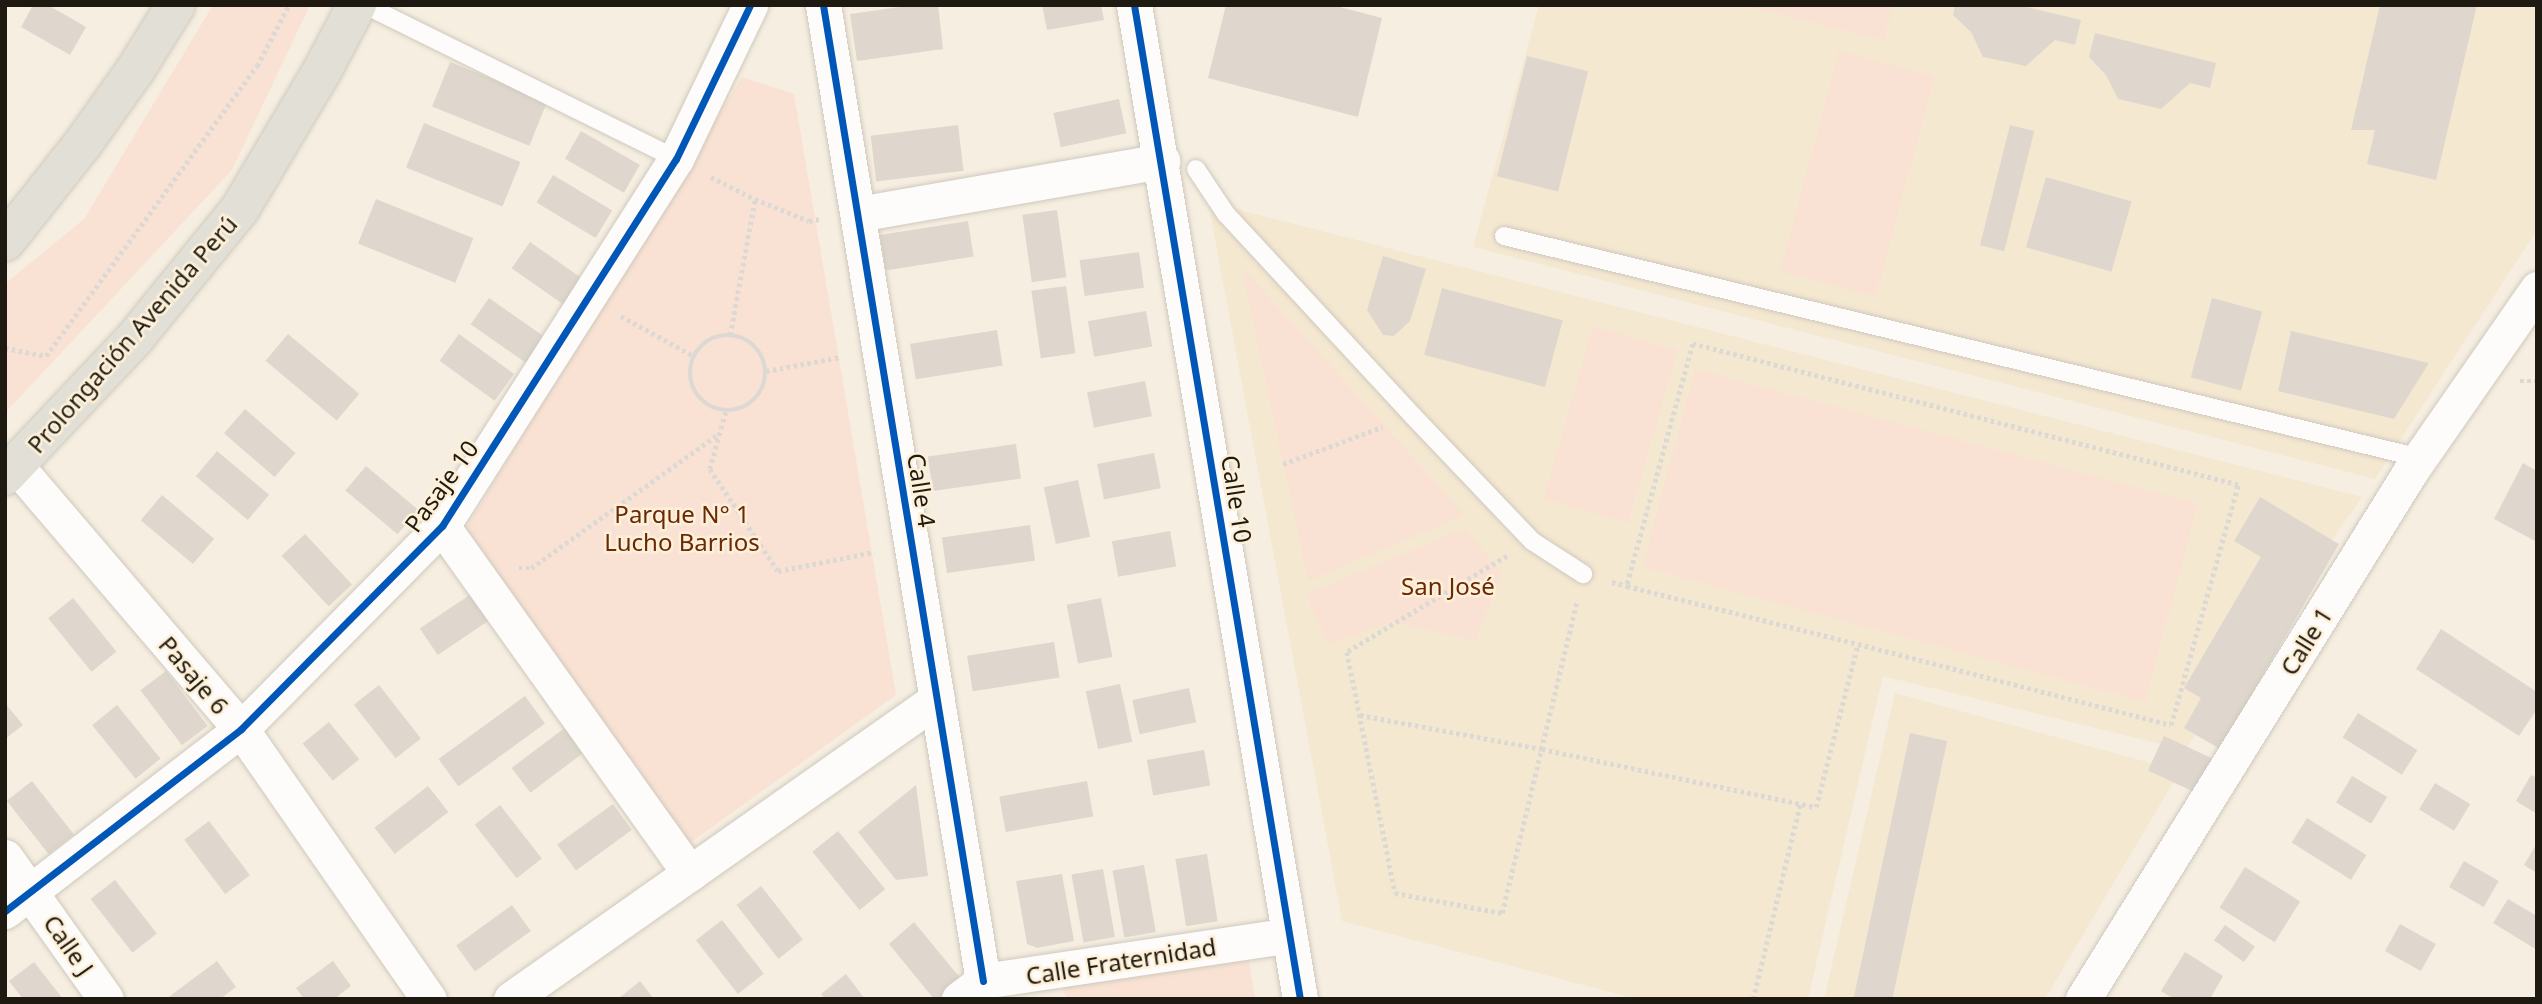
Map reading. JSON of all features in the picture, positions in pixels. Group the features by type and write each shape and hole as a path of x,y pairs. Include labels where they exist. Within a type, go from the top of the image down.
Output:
{"main road":[{"path":"5,242 82,145 136,69 176,5"},
{"name":"Prolongación Avenida Perú","path":"11,471 135,338 240,209 322,71 356,5"}],"street":[{"name":"Pasaje 10","path":"19,901 241,729 442,526 677,159 750,5"},
{"name":"Calle 4","path":"823,5 937,699 971,990"},
{"name":"Calle 10","path":"1134,5 1300,999"},
{"path":"858,214 1162,161"},
{"name":"Calle 1","path":"2083,999 2420,458 2537,289"},
{"name":"Pasaje 6","path":"11,471 241,729 429,999"},
{"path":"442,526 690,874"},
{"path":"511,999 937,699"},
{"name":"Calle J","path":"5,857 19,901 106,999"},
{"name":"Calle Fraternidad","path":"971,990 1055,986 1289,935"}],"lane":[{"path":"365,5 677,159"},
{"path":"1196,169 1226,214 1532,541 1583,574"},
{"path":"1504,236 2420,458"}],"path":[{"path":"5,348 46,356 257,65 289,5"},
{"path":"677,159 755,199 809,220 858,214"},
{"path":"730,335 755,199"},
{"path":"588,299 694,356"},
{"path":"730,335 741,337 759,350 766,371 765,384 751,405 726,412 703,402 695,392 690,379 694,356 708,340 730,335"},
{"path":"1532,541 1347,652 1395,893 1502,913 1583,574 1627,586 2171,725 2238,485 1693,344 1627,586"},
{"path":"766,371 880,350"},
{"path":"726,412 710,469 778,571 912,545"},
{"path":"1283,464 1413,416"},
{"path":"506,568 531,568 720,433"},
{"path":"1360,715 1542,749 1816,807 1858,645"},
{"path":"1753,999 1800,804"}],"shaded area":[{"path":"1539,5 2537,5 2537,230 2375,479 1473,247"},
{"path":"1208,202 2362,497 2185,750 1883,676 1808,999 1636,999 1342,921"},
{"path":"1895,693 2180,771 2045,999 1824,999"}],"green space":[{"path":"213,5 310,5 232,170 5,413 5,284 84,219"},
{"path":"1741,5 1893,5 1884,41"},
{"path":"1839,51 1935,77 1876,297 1780,271"},
{"name":"Parque N° 1 Lucho Barrios","path":"742,77 794,94 896,695 690,843 460,538"},
{"path":"1241,266 1465,515 1308,581"},
{"path":"1593,326 1678,350 1628,523 1543,499"},
{"path":"1695,369 2198,504 2145,702 1642,567"},
{"name":"San José","path":"1465,528 1502,573 1476,641 1392,622 1328,645 1306,594"},
{"path":"1248,955 1255,999 1068,999 1060,985"}],"building":[{"path":"33,5 48,5 86,27 70,55 21,27"},
{"path":"914,5 938,5 943,49 857,61 850,14"},
{"path":"1042,5 1101,5 1104,20 1047,30"},
{"path":"1226,5 1332,5 1382,18 1358,117 1208,78"},
{"path":"1955,5 2019,5 2081,20 2075,45 2055,40 2026,66 1983,57 1971,32 1953,15"},
{"path":"2380,5 2477,5 2436,180 2367,164 2375,130 2351,130"},
{"path":"2095,33 2216,63 2210,88 2190,83 2161,109 2118,99 2106,75 2089,57"},
{"path":"1527,56 1588,71 1558,192 1497,176"},
{"path":"450,62 547,101 529,146 432,107"},
{"path":"1119,99 1126,133 1061,147 1053,113"},
{"path":"424,123 520,162 502,206 406,168"},
{"path":"958,125 964,171 876,181 871,136"},
{"path":"2010,125 2034,131 2004,251 1980,245"},
{"path":"581,131 640,165 624,193 565,159"},
{"path":"553,175 612,211 596,238 537,202"},
{"path":"2046,177 2132,202 2111,272 2026,247"},
{"path":"376,199 473,238 455,283 358,244"},
{"path":"1057,210 1066,277 1032,282 1022,215"},
{"path":"968,221 974,257 886,270 880,235"},
{"path":"530,242 586,281 567,307 512,268"},
{"path":"1139,252 1144,288 1085,296 1080,260"},
{"path":"1383,256 1426,269 1410,321 1394,336 1383,335 1367,310"},
{"path":"1066,286 1075,353 1041,358 1031,291"},
{"path":"1442,288 1563,320 1545,387 1424,355"},
{"path":"489,298 545,337 526,363 471,324"},
{"path":"2212,298 2262,311 2241,391 2191,377"},
{"path":"1146,311 1152,346 1094,357 1088,321"},
{"path":"997,330 1003,366 916,379 910,344"},
{"path":"2291,331 2429,363 2394,419 2278,391"},
{"path":"288,334 359,394 337,421 266,361"},
{"path":"459,334 514,374 495,401 440,361"},
{"path":"1145,381 1152,416 1094,428 1087,392"},
{"path":"245,409 296,453 275,477 224,433"},
{"path":"1016,444 1021,479 933,491 928,456"},
{"path":"217,451 269,495 248,520 196,476"},
{"path":"1154,453 1161,488 1104,499 1097,464"},
{"path":"2523,463 2537,471 2537,542 2494,519"},
{"path":"366,466 418,510 398,534 345,491"},
{"path":"1078,480 1090,537 1056,544 1044,487"},
{"path":"162,495 214,539 193,564 141,520"},
{"path":"2260,497 2339,544 2220,749 2184,728 2201,698 2184,688 2261,557 2234,541"},
{"path":"1030,525 1035,561 947,573 942,537"},
{"path":"1170,531 1176,566 1118,577 1112,541"},
{"path":"305,534 352,584 329,606 282,556"},
{"path":"477,590 495,617 438,655 420,629"},
{"path":"73,598 116,652 92,672 48,618"},
{"path":"1101,598 1112,657 1078,664 1067,605"},
{"path":"2441,629 2537,692 2537,709 2519,736 2416,669"},
{"path":"1054,642 1060,678 973,691 967,656"},
{"path":"166,671 208,726 182,745 140,690"},
{"path":"1120,684 1132,742 1098,749 1086,691"},
{"path":"379,685 421,739 396,758 354,705"},
{"path":"1189,688 1196,722 1140,734 1132,700"},
{"path":"525,696 545,724 458,786 438,759"},
{"path":"5,703 23,725 5,739"},
{"path":"117,705 160,759 136,779 92,725"},
{"path":"2358,713 2417,750 2402,775 2343,738"},
{"path":"329,722 359,759 333,781 303,743"},
{"path":"566,727 585,752 530,793 512,768"},
{"path":"1910,733 1947,741 1892,999 1853,999"},
{"path":"2164,736 2213,759 2197,793 2148,770"},
{"path":"1204,750 1210,785 1153,796 1147,760"},
{"path":"2531,775 2537,778 2537,814 2516,801"},
{"path":"2352,776 2387,797 2371,824 2336,803"},
{"path":"32,781 74,835 49,854 7,801"},
{"path":"1087,781 1093,816 1006,832 999,796"},
{"path":"2435,783 2470,804 2454,831 2419,810"},
{"path":"916,785 928,876 896,880 858,832"},
{"path":"428,786 448,812 395,854 374,828"},
{"path":"613,804 632,830 576,870 557,845"},
{"path":"500,805 542,859 517,878 475,825"},
{"path":"2307,818 2366,855 2351,880 2292,843"},
{"path":"209,821 250,875 225,894 184,840"},
{"path":"838,831 885,889 860,910 812,852"},
{"path":"2537,843 2537,873 2524,865"},
{"path":"1207,854 1218,921 1186,926 1175,859"},
{"path":"2464,861 2499,881 2484,907 2449,887"},
{"path":"1144,865 1156,932 1124,938 1112,871"},
{"path":"2245,867 2300,901 2275,942 2220,908"},
{"path":"1103,869 1115,937 1083,943 1071,875"},
{"path":"1062,874 1074,941 1037,948 1027,944 1016,881"},
{"path":"115,880 157,934 132,953 91,899"},
{"path":"761,886 803,940 778,959 737,905"},
{"path":"2508,899 2537,916 2537,950 2493,923"},
{"path":"512,905 531,931 475,971 456,946"},
{"path":"722,920 764,974 738,994 696,940"},
{"path":"914,922 961,979 938,999 934,999 889,944"},
{"path":"2400,924 2436,944 2421,971 2385,951"},
{"path":"2225,925 2255,947 2244,962 2214,940"},
{"path":"2185,952 2223,976 2210,999 2174,999 2161,991"},
{"path":"217,961 236,987 220,999 166,999"},
{"path":"333,961 351,986 334,999 304,999 296,988"},
{"path":"34,962 63,999 23,999 9,981"},
{"path":"846,974 865,999 825,999 821,994"},
{"path":"640,981 654,999 618,999"}],"cycle path":[{"path":"5,911 241,729 442,526 676,159 750,5"},
{"path":"823,5 983,981"},
{"path":"1134,5 1300,999"}]}
